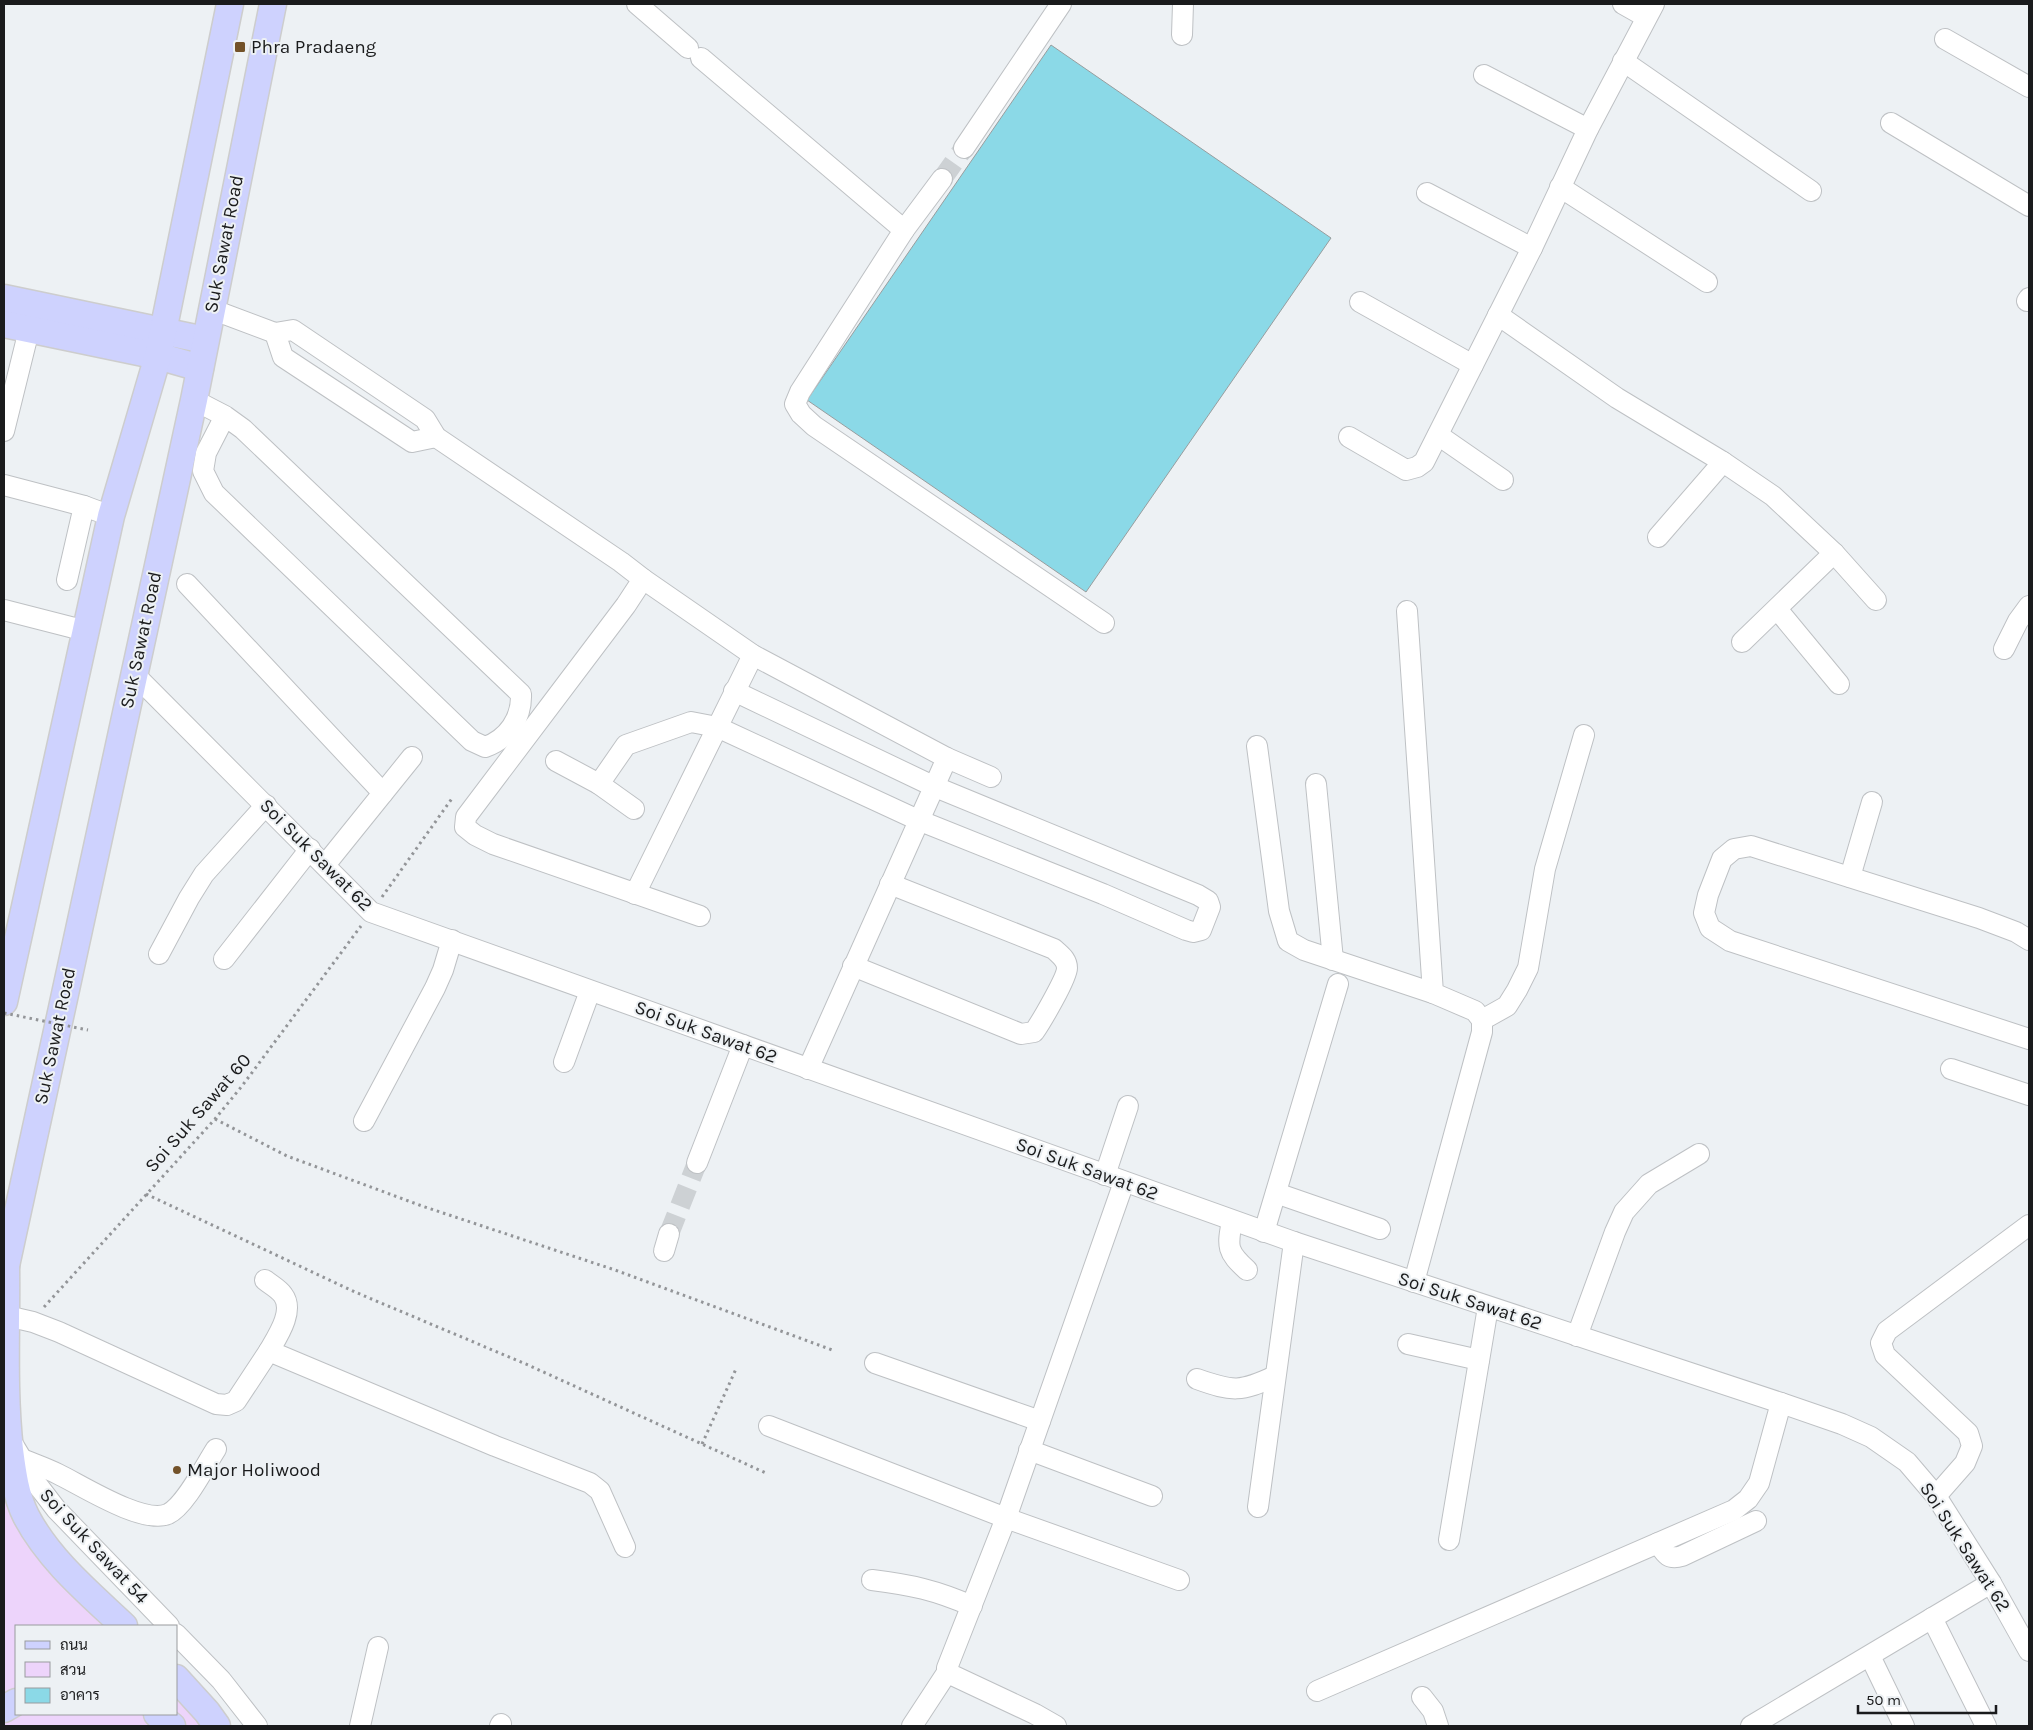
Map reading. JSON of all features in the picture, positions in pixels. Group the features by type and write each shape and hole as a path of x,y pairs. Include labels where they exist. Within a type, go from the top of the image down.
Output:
{"main road":[{"path":"4,1002 10,944 86,631 111,516 160,344 230,4"},
{"name":"Suk Sawat Road","path":"123,1625 61,1565 44,1544 26,1516 14,1482 15,1448 5,1359 7,1316 5,1270 14,1180 134,674 194,400 273,4"},
{"path":"4,298 160,344 200,368"},
{"path":"16,327 160,344 205,340"},
{"path":"178,1680 207,1712 216,1726"},
{"path":"4,1709 15,1703"},
{"path":"158,1715 172,1726"}],"street":[{"path":"637,4 904,230"},
{"path":"964,148 1061,4"},
{"path":"1182,35 1183,4"},
{"path":"1349,437 1406,470 1417,467 1424,462 1532,248 1588,129 1650,10 1623,4"},
{"path":"1945,39 2029,87"},
{"path":"1623,60 1811,191"},
{"path":"1484,75 1588,129"},
{"path":"1891,123 2029,206"},
{"path":"942,179 904,230 800,392 795,404 801,414 814,426 1104,623"},
{"path":"1560,187 1707,282"},
{"path":"1427,193 1532,248"},
{"path":"1360,302 1473,365"},
{"path":"211,309 275,333 293,330 425,419 436,438 621,562 752,655 947,758 991,777"},
{"path":"1498,315 1618,398 1723,462 1773,496 1834,553 1876,600"},
{"path":"4,431 16,327"},
{"path":"275,333 284,356 412,442 436,438"},
{"path":"194,400 225,416 243,429 521,694 522,706 516,719 506,735 498,742 486,747 472,741 214,493 203,471 206,453 225,416"},
{"path":"1438,435 1503,480"},
{"path":"1658,537 1723,462"},
{"path":"4,485 84,506 111,516"},
{"path":"67,580 84,506"},
{"path":"1742,642 1834,553"},
{"path":"643,578 626,605 466,817 465,827 475,835 493,844 700,916"},
{"path":"187,584 383,793"},
{"path":"2004,650 2018,621 2029,606"},
{"path":"1777,609 1838,684"},
{"path":"4,610 86,631"},
{"path":"1408,611 1433,993"},
{"path":"635,894 752,655"},
{"name":"Soi Suk Sawat 62","path":"134,674 371,912 1232,1221 1781,1403 1842,1424 1872,1438 1907,1462 1936,1496 1991,1582 2029,1650"},
{"path":"599,784 626,745 691,722 717,727 918,820 1103,894 1186,930 1194,932 1201,930 1206,922 1210,907 1208,901 1198,895 933,786 734,691"},
{"path":"1482,1020 1507,1006 1528,968 1545,869 1584,736"},
{"path":"1257,746 1279,911 1288,941 1304,950 1433,993 1475,1011 1482,1020 1482,1032 1414,1282"},
{"path":"325,864 412,757"},
{"path":"808,1069 947,758"},
{"path":"556,761 599,784 634,809"},
{"path":"1316,784 1333,960"},
{"path":"1850,877 1872,802"},
{"path":"159,954 204,874 266,805"},
{"path":"2029,940 2016,932 1979,918 1750,846 1734,849 1722,859 1708,895 1704,913 1710,928 1730,940 2029,1039"},
{"path":"224,959 310,849"},
{"path":"853,966 1021,1034 1034,1032 1043,1020 1067,969 1065,958 1054,949 890,884"},
{"path":"364,1121 435,988 443,970 452,940"},
{"path":"1264,1232 1338,984"},
{"path":"564,1062 590,991"},
{"path":"696,1162 743,1045"},
{"path":"1951,1069 2029,1095"},
{"path":"1105,1175 1128,1106"},
{"path":"1577,1336 1624,1212 1649,1184 1699,1154"},
{"path":"912,1726 948,1671 948,1665 1006,1518 1124,1182"},
{"path":"1276,1193 1380,1229"},
{"path":"1232,1221 1228,1244 1235,1259 1247,1270"},
{"path":"1936,1496 1965,1463 1972,1446 1968,1433 1885,1355 1881,1343 1887,1330 2029,1225"},
{"path":"1258,1507 1294,1242"},
{"path":"7,1316 33,1322 216,1404 227,1405 236,1401 284,1327 286,1301 283,1294 265,1280"},
{"path":"1449,1540 1488,1306"},
{"path":"1408,1344 1479,1360"},
{"path":"269,1351 486,1442 590,1483 600,1491 625,1547"},
{"path":"875,1363 1040,1421"},
{"path":"1197,1379 1218,1387 1238,1390 1253,1387 1275,1376"},
{"path":"1317,1691 1734,1510 1748,1499 1759,1483 1781,1403"},
{"path":"769,1426 1006,1518 1179,1580"},
{"path":"15,1448 115,1504 142,1514 159,1516 169,1514 182,1502 216,1450"},
{"name":"Soi Suk Sawat 54","path":"15,1448 56,1509 168,1625"},
{"path":"1029,1450 1152,1496"},
{"path":"1658,1543 1665,1555 1674,1558 1756,1521"},
{"path":"872,1580 913,1585 941,1592 972,1606"},
{"path":"1757,1725 1991,1582"},
{"path":"1932,1618 1986,1726"},
{"path":"178,1636 221,1680 257,1726"},
{"path":"360,1726 378,1647"},
{"path":"1870,1656 1904,1726"},
{"path":"948,1671 1031,1720 1056,1726"},
{"path":"1422,1697 1433,1711 1438,1726"}],"path":[{"name":"Soi Suk Sawat 60","path":"33,1322 49,1301 215,1119 242,1086 371,912 453,797"},
{"path":"4,1013 88,1030"},
{"path":"215,1119 287,1156 305,1163 422,1206 614,1270 835,1351"},
{"path":"146,1194 355,1292 528,1365 768,1474"},
{"path":"702,1444 736,1369"}],"green space":[{"path":"4,1466 70,1571 123,1625 15,1625 15,1715 178,1715 178,1685 211,1726 4,1726"}],"building":[{"path":"1051,45 1331,238 1086,592 807,400"}],"tunnel":[{"path":"942,179 964,148"},
{"path":"669,1234 697,1163"}],"place":[{"name":"Phra Pradaeng","path":"240,47"},
{"name":"Major Holiwood","path":"177,1470"}]}
